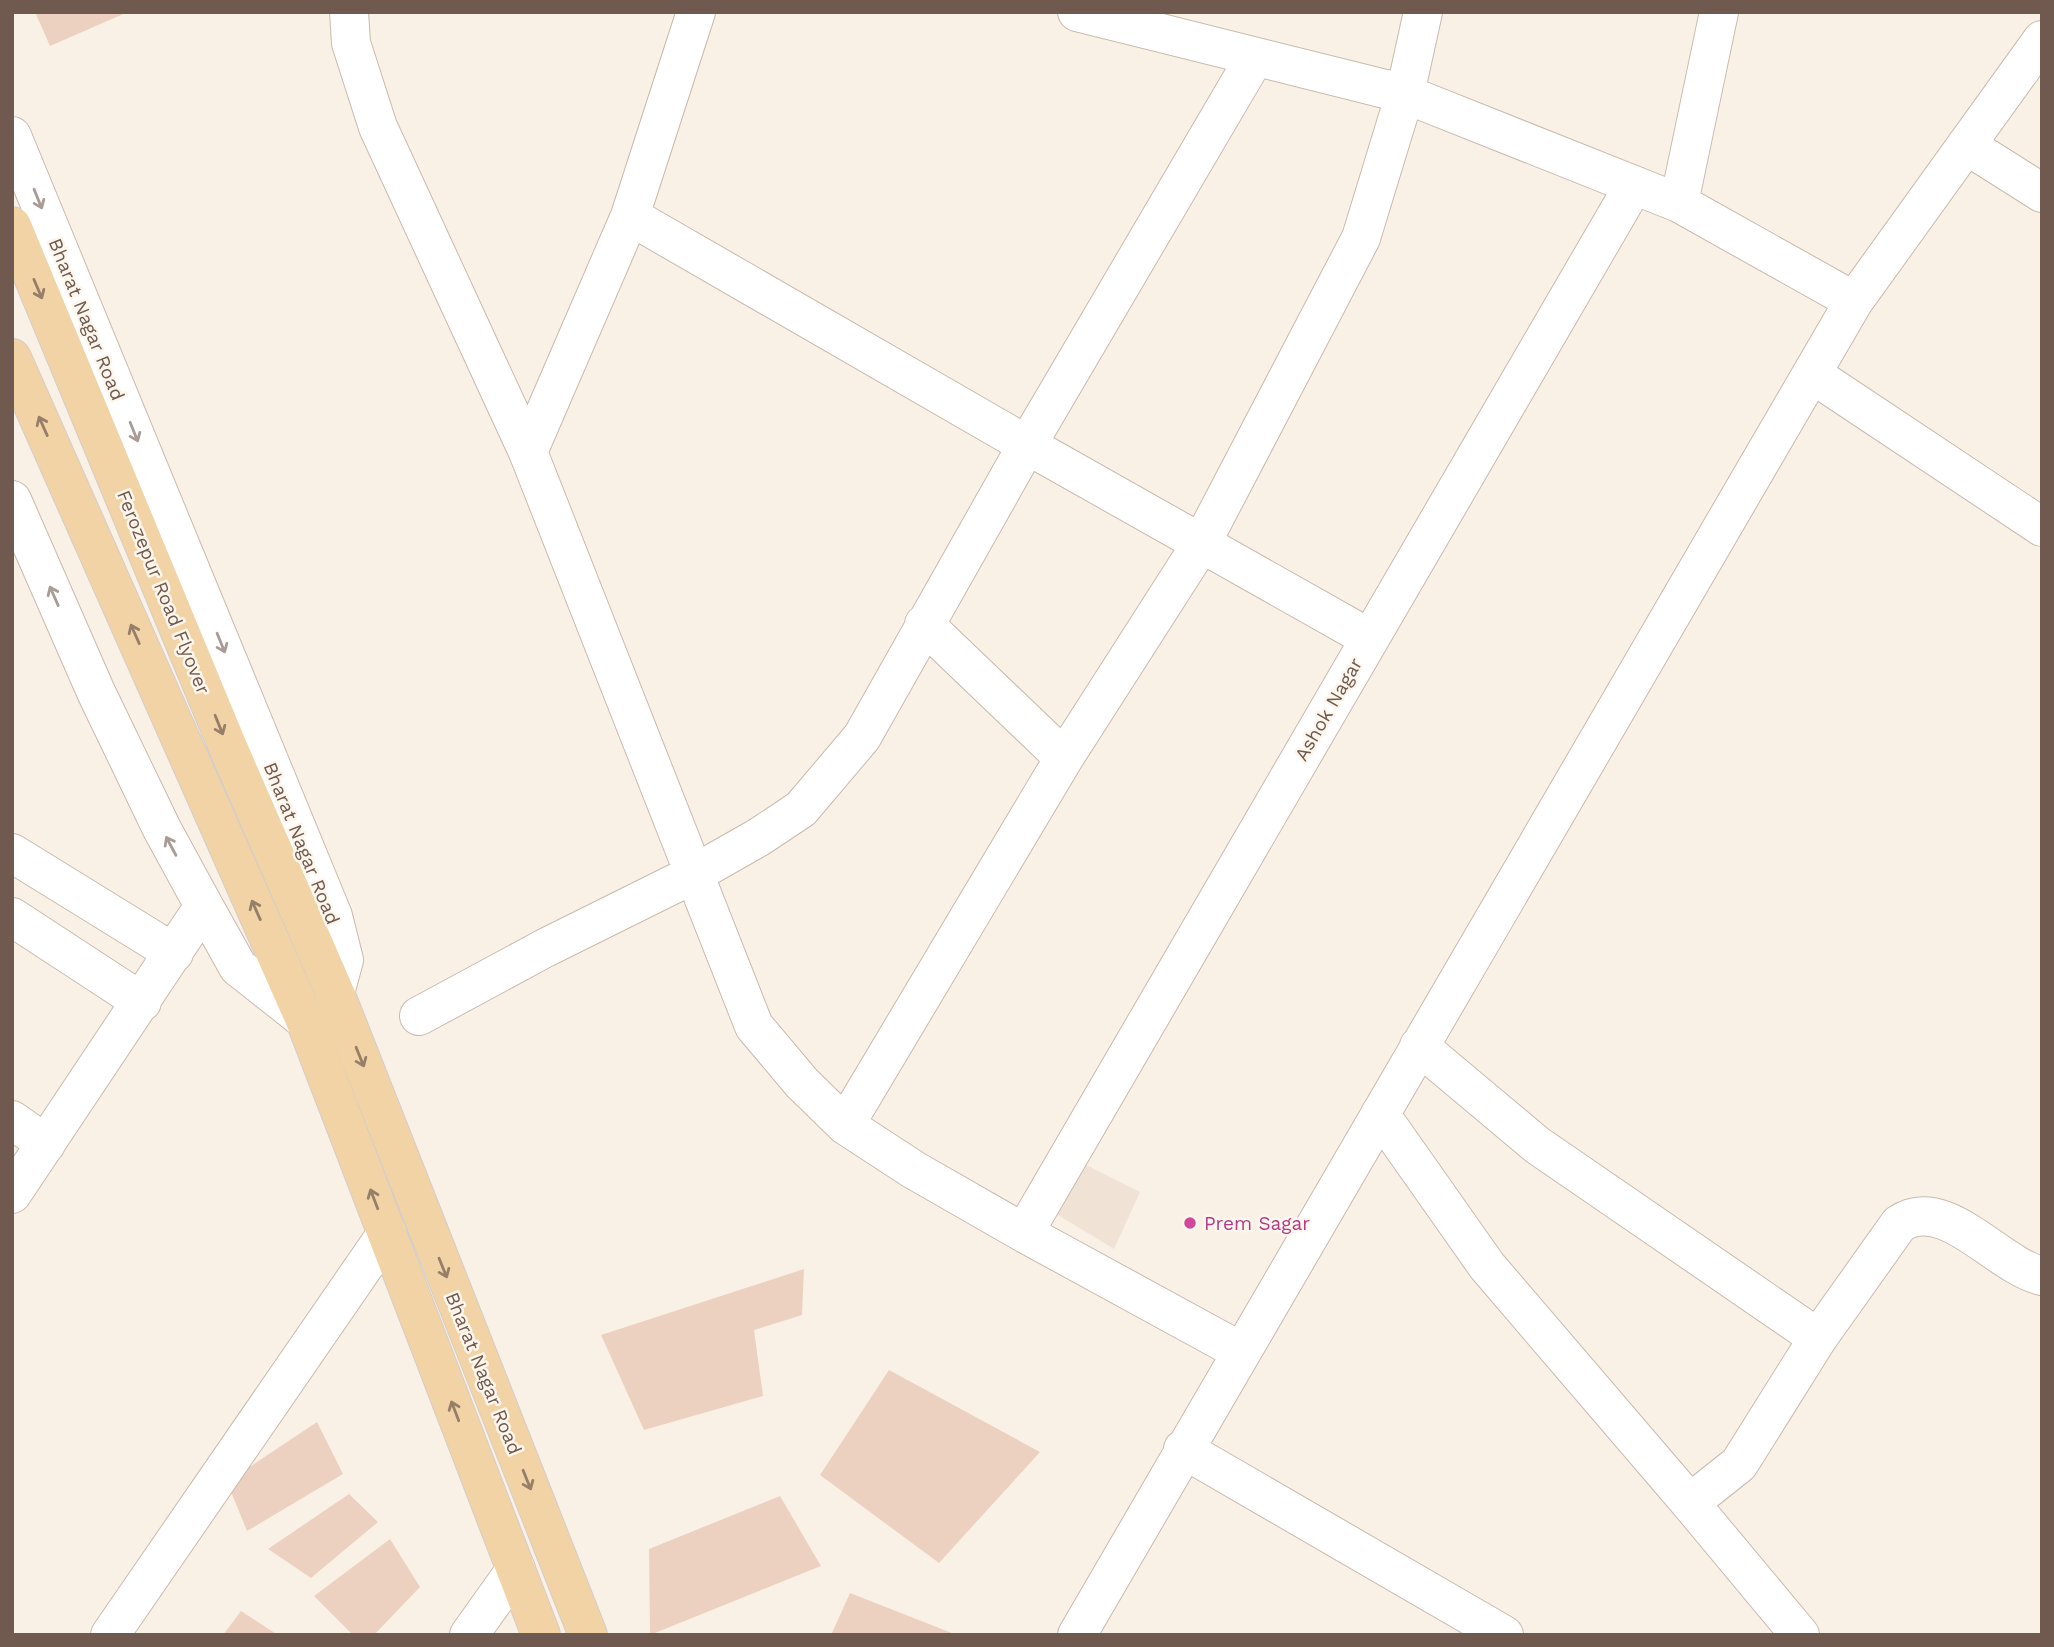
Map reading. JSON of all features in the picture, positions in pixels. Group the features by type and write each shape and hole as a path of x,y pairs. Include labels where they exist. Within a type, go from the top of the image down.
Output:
{"main road":[{"name":"Ferozepur Road Flyover","path":"12,226 301,965"},
{"name":"Ferozepur Road Flyover","path":"12,358 301,965"},
{"path":"301,965 335,993"},
{"name":"Bharat Nagar Road","path":"301,965 305,1020 541,1635"},
{"name":"Bharat Nagar Road","path":"335,993 587,1635"}],"street":[{"path":"349,12 351,43 378,127 528,452 754,1026 802,1083 845,1125 914,1170 1024,1233 1240,1351"},
{"path":"528,452 630,216 696,12"},
{"path":"1077,12 1153,22 1255,57 1405,94 1679,203 1854,301"},
{"path":"845,1125 1064,758 1201,544 1361,238 1405,94 1423,12"},
{"path":"1679,203 1719,12"},
{"path":"1077,1635 1854,301 2042,40"},
{"path":"419,1016 545,948 694,874 759,837 801,809 824,784 862,737 1027,445 1255,57"},
{"name":"Bharat Nagar Road","path":"12,136 333,916 344,960 335,993"},
{"path":"1966,145 2042,193"},
{"name":"Ashok Nagar","path":"1024,1233 1634,185"},
{"path":"630,216 1369,638"},
{"path":"1812,374 2042,527"},
{"path":"12,500 96,692 162,829 238,967 305,1020"},
{"path":"924,624 1064,758"},
{"path":"12,853 174,953"},
{"path":"12,1194 204,906"},
{"path":"12,917 142,1002"},
{"path":"1419,1046 1537,1145 1818,1338"},
{"path":"1380,1115 1487,1266 1800,1635"},
{"path":"12,1120 46,1144"},
{"path":"1690,1503 1710,1490 1739,1464 1818,1338 1899,1224 1910,1217 1936,1217 1953,1224 2010,1263 2042,1276"},
{"path":"110,1635 387,1233"},
{"path":"1184,1449 1504,1635"},
{"path":"470,1635 516,1569"}],"shaded area":[{"path":"1074,1159 1140,1192 1114,1249 1045,1207"}],"building":[{"path":"35,12 128,12 50,46"},
{"path":"804,1269 802,1315 754,1330 763,1396 644,1430 601,1335"},
{"path":"889,1370 1040,1452 939,1563 820,1475"},
{"path":"317,1422 343,1474 247,1531 227,1482"},
{"path":"349,1494 378,1522 311,1578 268,1549"},
{"path":"780,1496 821,1566 650,1635 649,1549"},
{"path":"390,1539 420,1587 374,1635 353,1635 314,1596"},
{"path":"850,1593 957,1635 831,1635"},
{"path":"241,1611 278,1635 223,1635"}],"place":[{"name":"Prem Sagar","path":"1190,1223"}]}
